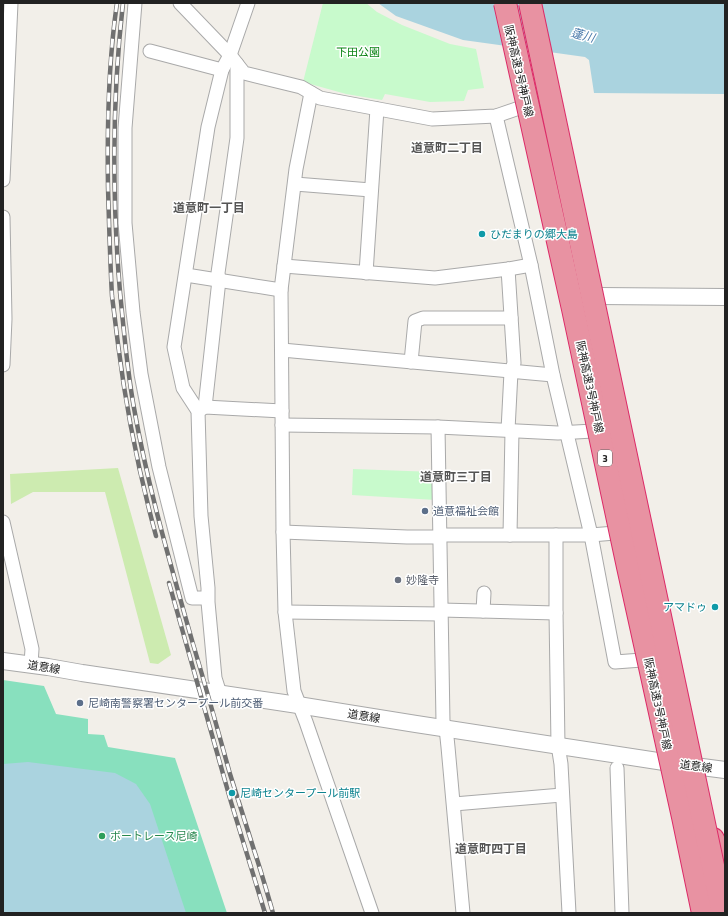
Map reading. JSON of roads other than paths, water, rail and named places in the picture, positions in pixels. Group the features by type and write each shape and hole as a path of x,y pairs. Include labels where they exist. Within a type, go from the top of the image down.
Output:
{"highway":[{"name":"阪神高速3号神戸線","path":"505,3 575,317 703,913"},
{"name":"阪神高速3号神戸線","path":"530,3 723,913"},
{"path":"713,839 725,866"}],"street":[{"path":"3,180 11,3"},
{"path":"135,3 125,128 125,223 133,312 141,374 159,467 192,598 207,598"},
{"path":"180,3 233,59 244,73 301,87 320,98 432,119 496,116 522,107"},
{"path":"220,694 215,678 201,516 202,409 219,280 218,273 237,138 233,59 248,3"},
{"path":"150,51 222,70"},
{"path":"233,59 222,70 208,128 174,347 183,388 202,409 282,411"},
{"path":"311,93 296,169 281,290 285,612 294,690 298,705 306,722 372,913"},
{"path":"366,272 377,109"},
{"path":"496,116 531,265 553,375 591,535 615,662 642,660"},
{"path":"294,184 371,190"},
{"path":"3,217 5,319 3,365"},
{"path":"284,266 435,278 531,265"},
{"path":"508,269 514,363 511,372 510,535"},
{"path":"186,274 281,290"},
{"path":"598,296 725,297"},
{"path":"411,362 415,321 423,318 511,318"},
{"path":"282,350 553,375"},
{"path":"282,425 438,427 558,433 593,431"},
{"path":"438,427 443,722 446,728 454,804 463,913"},
{"path":"3,522 32,649 31,664"},
{"path":"283,532 407,538 440,536 591,535 614,533"},
{"path":"556,535 558,745 561,764 569,913"},
{"path":"483,611 484,593"},
{"path":"285,612 556,612"},
{"name":"道意線","path":"3,660 82,674 298,705 657,761 725,770"},
{"path":"617,768 622,913"},
{"path":"454,804 562,795"}],"water":[{"name":"蓬川","path":"378,3 725,4 725,94 594,93 589,60 585,57 463,40 396,16"},
{"name":"ボートレース尼崎","path":"28,762 115,773 136,784 150,804 186,913 3,913 3,764"}],"railway":[{"path":"117,3 110,72 108,118 108,187 112,296 129,417 144,489 156,536"},
{"path":"123,3 119,39 114,148 117,256 126,350 132,394 146,468 168,556 230,774 273,913"},
{"path":"169,583 231,802 265,913"}],"place":[{"name":"ひだまりの郷大島","path":"482,234"},
{"name":"道意福祉会館","path":"425,511"},
{"name":"妙隆寺","path":"398,580"},
{"name":"アマドゥ","path":"715,607"},
{"name":"尼崎南警察署センタープール前交番","path":"80,703"},
{"name":"尼崎センタープール前駅","path":"232,793"},
{"name":"ボートレース尼崎","path":"102,836"}],"district":[{"name":"道意町二丁目","path":"447,147"},
{"name":"道意町一丁目","path":"209,207"},
{"name":"道意町三丁目","path":"456,476"},
{"name":"道意町四丁目","path":"491,848"}],"park label":[{"name":"下田公園","path":"358,52"}]}
